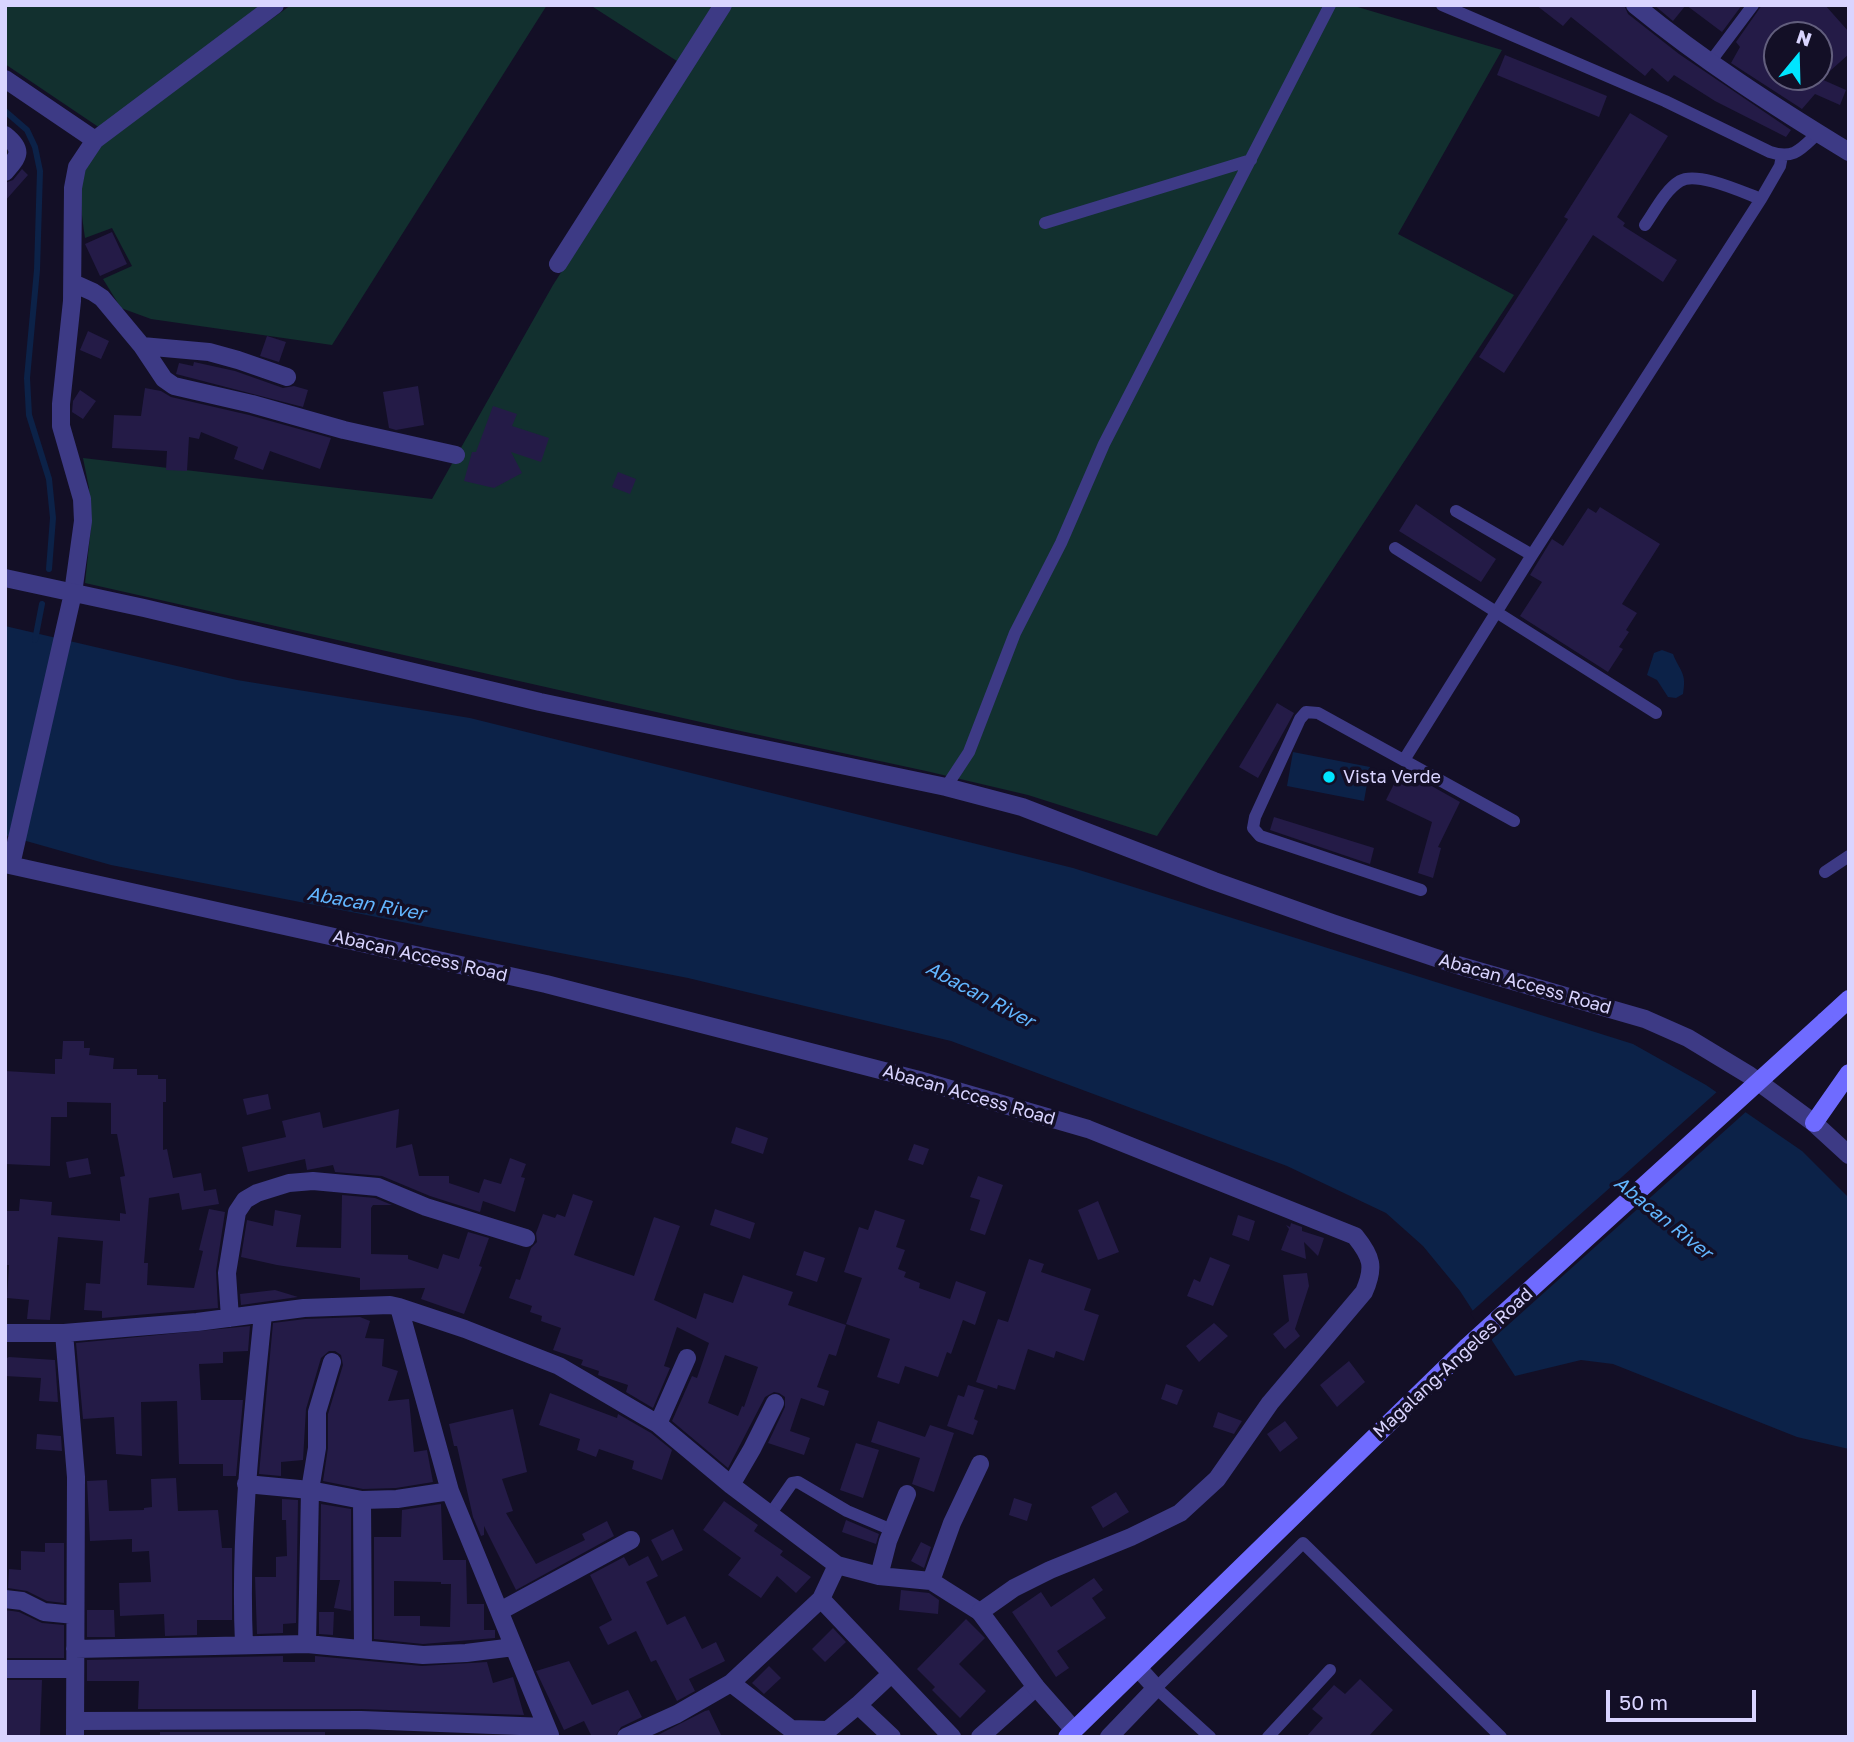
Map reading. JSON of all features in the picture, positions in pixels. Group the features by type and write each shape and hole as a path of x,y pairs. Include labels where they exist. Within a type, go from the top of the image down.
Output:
{"main road":[{"name":"Magalang-Angeles Road","path":"1071,1733 1467,1347 1849,999"},
{"path":"1814,1123 1849,1073"}],"street":[{"path":"72,598 83,521 82,499 61,426 61,404 73,283 74,178 84,154 95,140 275,5"},
{"path":"558,264 723,5"},
{"path":"1635,5 1678,40 1778,110 1849,152"},
{"path":"5,79 95,140"},
{"path":"5,135 15,144 18,152 5,172"},
{"path":"73,283 102,298 142,346 164,379 174,386 252,404 344,430 456,455"},
{"path":"142,346 216,354 287,377"},
{"name":"Abacan Access Road","path":"5,578 72,598 540,702 946,787 1022,807 1214,881 1454,964 1645,1019 1688,1038 1749,1075 1814,1123 1849,1155"},
{"name":"Abacan Access Road","path":"72,598 10,860 546,984 919,1080 1088,1129 1355,1236 1369,1254 1370,1280 1364,1292 1270,1404 1217,1479 1181,1513 1050,1570 1014,1588 981,1612"},
{"path":"230,1318 227,1273 237,1212 245,1200 257,1193 289,1183 313,1181 378,1187 426,1207 526,1238"},
{"path":"5,1334 64,1333 230,1318 304,1308 390,1305 465,1329 559,1366 658,1424 731,1485 837,1565 879,1576 931,1581 981,1612 1071,1733"},
{"path":"64,1333 76,1477 75,1729 361,1728 548,1732 450,1492 399,1307"},
{"path":"244,1644 242,1596 246,1485 263,1314"},
{"path":"658,1424 687,1358"},
{"path":"307,1644 310,1490 317,1448 317,1412 332,1362"},
{"path":"731,1485 775,1403"},
{"path":"931,1581 951,1523 980,1464"},
{"path":"246,1485 310,1490 362,1500 397,1499 450,1492"},
{"path":"879,1576 892,1530 907,1494"},
{"path":"362,1500 363,1650"},
{"path":"500,1611 631,1540"},
{"path":"626,1737 677,1714 731,1684 821,1599 837,1565"},
{"path":"5,1599 22,1601 44,1612 75,1615"},
{"path":"821,1599 952,1737"},
{"path":"75,1649 307,1644 423,1655 514,1647"},
{"path":"1110,1737 1156,1688 1138,1668"},
{"path":"5,1669 75,1669"},
{"path":"731,1684 791,1729 828,1730 891,1674"},
{"path":"980,1737 1036,1687"},
{"path":"858,1705 892,1737"}],"lane":[{"path":"946,787 969,752 1015,633 1061,543 1104,444 1330,5"},
{"path":"1442,5 1665,101 1782,156 1797,152 1818,133"},
{"path":"1711,61 1753,5"},
{"path":"1404,760 1495,613 1761,199 1780,166 1782,156"},
{"path":"1045,223 1251,160"},
{"path":"1645,225 1668,192 1681,180 1695,177 1761,199"},
{"path":"1456,511 1532,555"},
{"path":"1395,548 1656,713"},
{"path":"1421,890 1260,836 1253,828 1255,817 1300,719 1306,712 1318,713 1514,821"},
{"path":"1825,872 1849,856"},
{"path":"771,1513 792,1483 797,1482 847,1511 892,1530"},
{"path":"1210,1737 1156,1688 1303,1543 1501,1737"},
{"path":"1268,1737 1330,1670"}],"green space":[{"path":"5,5 261,5 100,128 5,64"},
{"path":"291,5 547,5 332,345 151,319 121,308 103,279 132,266 112,228 85,238 81,188 92,154 101,142"},
{"path":"590,5 714,5 680,63"},
{"path":"732,5 1351,5 1502,50 1398,234 1514,295 1157,836 1028,795 85,583 91,527 89,488 83,458 432,499 553,285"}],"water":[{"name":"Abacan River","path":"5,626 237,680 470,718 1073,868 1633,1044 1706,1085 1802,1151 1849,1198 1849,1449 1797,1437 1613,1364 1581,1360 1515,1376 1460,1291 1423,1246 1386,1213 1287,1166 951,1041 688,978 111,865 5,835"},
{"path":"1662,650 1673,654 1683,676 1683,694 1676,698 1668,697 1657,680 1647,675 1654,653"},
{"name":"Vista Verde","path":"1293,752 1370,767 1364,801 1287,786"}],"pier":[{"path":"1719,1090 1748,1110 1489,1342 1470,1313"}],"building":[{"path":"1536,5 1624,5 1628,14 1679,54 1791,130 1786,137 1715,101 1674,75 1668,82 1652,68 1645,76 1571,17 1563,26"},
{"path":"1654,5 1686,5 1673,21"},
{"path":"1686,5 1742,5 1722,32"},
{"path":"1762,5 1825,5 1849,32 1849,54 1833,68 1833,21 1763,21 1763,84 1731,63 1740,47 1736,42"},
{"path":"1505,55 1607,96 1599,117 1497,75"},
{"path":"1833,84 1846,90 1840,105 1815,94 1802,109 1774,91 1833,91"},
{"path":"1630,113 1668,136 1617,217 1625,223 1623,226 1677,260 1663,282 1593,235 1504,373 1479,357 1568,219 1564,217"},
{"path":"22,169 28,175 5,201 5,183 13,180"},
{"path":"112,232 127,264 100,276 85,244"},
{"path":"88,331 109,341 101,359 80,350"},
{"path":"267,336 286,342 279,362 260,356"},
{"path":"194,362 235,371 283,388 294,386 308,390 303,407 176,374 179,363 193,366"},
{"path":"418,386 424,425 396,430 389,428 383,392"},
{"path":"145,388 331,438 320,469 270,451 263,470 234,459 238,447 201,432 199,439 189,437 187,471 166,470 167,451 112,448 114,415 141,416"},
{"path":"80,390 96,401 83,419 72,412 73,401"},
{"path":"493,406 517,414 512,426 549,438 541,462 511,452 522,473 494,488 464,481 472,452 476,452"},
{"path":"618,472 636,479 630,494 612,487"},
{"path":"1416,504 1496,559 1481,582 1399,531"},
{"path":"1600,507 1660,544 1622,604 1637,613 1619,647 1623,649 1608,672 1520,616 1542,582 1530,575 1552,539 1563,546 1588,508 1596,513"},
{"path":"1277,703 1294,713 1258,778 1239,767"},
{"path":"1400,772 1421,780 1460,802 1438,847 1441,848 1433,878 1418,873 1432,822 1386,800"},
{"path":"1274,817 1374,848 1370,864 1270,830"},
{"path":"63,1041 84,1041 84,1048 90,1048 89,1055 114,1058 113,1069 137,1069 137,1075 158,1075 158,1079 166,1079 163,1150 167,1149 173,1178 201,1173 204,1191 216,1189 219,1204 182,1210 179,1193 149,1198 144,1263 148,1263 147,1285 194,1288 203,1251 199,1250 209,1209 225,1212 216,1271 218,1308 102,1318 102,1311 84,1310 86,1283 100,1284 103,1241 58,1237 50,1320 27,1319 29,1300 7,1298 9,1265 5,1265 5,1211 19,1211 20,1199 52,1202 51,1215 120,1221 120,1213 126,1214 120,1177 125,1176 117,1134 111,1134 111,1103 67,1102 67,1117 51,1117 50,1166 5,1164 5,1071 55,1074 55,1059 62,1059"},
{"path":"268,1094 271,1109 247,1115 243,1099"},
{"path":"399,1109 396,1148 412,1144 419,1176 449,1176 449,1183 479,1193 484,1179 501,1184 510,1158 526,1164 521,1177 525,1178 515,1212 483,1201 480,1212 430,1196 382,1176 335,1172 333,1165 307,1170 305,1159 248,1172 242,1147 286,1137 282,1121 320,1112 323,1128"},
{"path":"736,1127 768,1138 763,1154 731,1143"},
{"path":"914,1144 929,1149 923,1165 908,1160"},
{"path":"88,1158 91,1174 69,1178 66,1162"},
{"path":"978,1176 1003,1185 985,1235 970,1230 980,1200 970,1197"},
{"path":"573,1194 593,1201 574,1255 634,1276 654,1217 680,1226 654,1300 696,1319 704,1293 733,1303 743,1275 793,1292 788,1305 846,1325 836,1356 829,1354 817,1387 829,1391 824,1406 801,1398 790,1431 810,1438 804,1455 768,1443 785,1407 785,1397 779,1393 774,1392 765,1397 728,1468 672,1421 692,1376 697,1378 709,1343 677,1327 664,1366 670,1368 653,1408 626,1392 628,1385 598,1375 599,1371 581,1365 583,1360 553,1350 561,1328 541,1321 542,1316 530,1312 532,1306 509,1298 516,1279 520,1280 531,1248 537,1242 536,1233 543,1214 555,1218 557,1214 565,1217","holes":["725,1355 758,1367 744,1407 742,1406 738,1416 708,1403"]},
{"path":"342,1195 375,1198 392,1205 373,1205 371,1208 371,1254 408,1255 408,1259 438,1269 443,1254 459,1259 468,1232 489,1238 479,1266 482,1267 464,1314 421,1299 425,1288 360,1290 360,1278 241,1257 247,1220 273,1226 275,1210 301,1215 296,1247 341,1248"},
{"path":"1098,1201 1119,1252 1098,1260 1078,1210"},
{"path":"715,1209 755,1223 750,1239 710,1225"},
{"path":"875,1210 905,1220 896,1247 905,1250 898,1269 906,1272 904,1277 920,1283 919,1288 950,1299 956,1281 986,1292 975,1325 963,1320 951,1354 947,1352 938,1377 905,1366 899,1384 877,1377 890,1339 846,1324 862,1278 844,1272 859,1227 868,1230"},
{"path":"1238,1215 1255,1221 1249,1241 1232,1235"},
{"path":"1291,1223 1302,1227 1302,1231 1324,1238 1318,1256 1304,1242 1306,1259 1281,1250 1289,1229 1286,1225 1290,1227"},
{"path":"804,1251 825,1258 817,1282 796,1275"},
{"path":"1210,1257 1230,1265 1213,1306 1187,1296 1194,1279 1200,1282"},
{"path":"1029,1259 1044,1264 1041,1272 1091,1289 1084,1310 1099,1315 1084,1361 1056,1351 1054,1358 1028,1349 1015,1390 998,1385 997,1389 976,1382 998,1319 1008,1322"},
{"path":"1307,1273 1309,1286 1295,1329 1300,1336 1285,1349 1273,1334 1289,1321 1283,1275"},
{"path":"275,1290 298,1297 241,1305 240,1294"},
{"path":"360,1317 370,1321 365,1338 384,1339 382,1366 398,1371 388,1401 409,1399 414,1452 427,1450 433,1482 396,1488 363,1489 323,1481 328,1448 328,1414 343,1365 341,1355 335,1351 329,1351 321,1358 306,1409 303,1460 281,1462 281,1476 259,1474 273,1323"},
{"path":"1214,1323 1228,1336 1199,1362 1186,1346"},
{"path":"250,1326 248,1351 223,1352 223,1363 199,1364 201,1400 243,1400 236,1476 223,1476 223,1464 179,1464 177,1401 141,1402 142,1456 116,1454 114,1417 83,1419 76,1343"},
{"path":"5,1359 55,1360 58,1402 39,1401 41,1378 5,1376"},
{"path":"1349,1361 1365,1382 1337,1407 1320,1385"},
{"path":"1166,1384 1183,1390 1177,1405 1161,1399"},
{"path":"968,1385 984,1390 974,1419 978,1421 973,1435 947,1426 958,1395 964,1397"},
{"path":"550,1393 617,1418 618,1414 651,1433 672,1450 662,1480 632,1469 634,1461 599,1449 596,1457 577,1450 580,1439 539,1425"},
{"path":"513,1409 527,1472 502,1479 513,1511 506,1513 536,1564 585,1540 582,1534 607,1521 614,1536 516,1590 484,1526 484,1535 481,1536 473,1517 457,1446 454,1446 449,1424"},
{"path":"1218,1412 1242,1421 1234,1434 1213,1427"},
{"path":"878,1421 925,1437 930,1425 954,1433 934,1492 912,1484 920,1458 871,1442"},
{"path":"1285,1421 1298,1438 1280,1452 1267,1434"},
{"path":"37,1434 61,1436 62,1451 36,1449"},
{"path":"856,1443 879,1450 863,1498 840,1490"},
{"path":"176,1478 178,1511 218,1510 222,1548 232,1548 232,1620 197,1620 197,1635 165,1636 164,1614 120,1616 119,1583 151,1582 149,1551 132,1552 132,1539 90,1541 87,1481 107,1480 109,1511 144,1510 152,1507 151,1479"},
{"path":"1116,1492 1129,1512 1103,1528 1091,1507"},
{"path":"1014,1498 1032,1504 1027,1521 1009,1515"},
{"path":"282,1499 298,1500 296,1623 283,1624 283,1633 257,1634 255,1577 276,1577 276,1557 287,1556 286,1520 282,1520"},
{"path":"724,1501 758,1525 754,1531 783,1551 780,1555 811,1577 796,1593 777,1576 761,1598 728,1575 741,1558 703,1530"},
{"path":"321,1504 351,1509 351,1611 334,1608 340,1580 320,1580"},
{"path":"441,1504 443,1560 466,1560 467,1604 484,1604 484,1630 495,1630 495,1638 423,1644 374,1639 374,1537 401,1537 402,1510","holes":["394,1581 451,1584 450,1627 420,1626 420,1616 394,1616"]},
{"path":"846,1520 879,1534 876,1544 842,1532"},
{"path":"673,1529 683,1550 662,1561 651,1540"},
{"path":"921,1542 931,1547 924,1568 911,1561"},
{"path":"45,1543 64,1543 64,1603 47,1601 27,1591 8,1588 9,1569 21,1570 21,1551 45,1552"},
{"path":"648,1556 658,1576 646,1582 667,1625 685,1616 702,1649 716,1642 725,1661 689,1679 695,1691 677,1701 656,1660 651,1662 636,1631 608,1645 599,1627 612,1620 590,1575 624,1557 629,1566"},
{"path":"1094,1578 1103,1590 1092,1598 1106,1618 1057,1651 1069,1668 1056,1677 1012,1612 1041,1592 1051,1607"},
{"path":"901,1590 929,1593 939,1600 938,1614 899,1610"},
{"path":"5,1610 19,1612 42,1623 64,1625 64,1658 5,1658"},
{"path":"87,1610 114,1610 115,1637 87,1637"},
{"path":"319,1612 334,1612 333,1635 319,1634"},
{"path":"966,1619 985,1638 959,1664 986,1691 960,1718 932,1690 935,1687 917,1669"},
{"path":"833,1628 846,1642 825,1662 812,1649"},
{"path":"283,1656 283,1662 315,1662 315,1656 422,1666 487,1662 493,1683 513,1677 524,1715 361,1709 138,1709 139,1681 87,1681 87,1660"},
{"path":"569,1661 592,1705 628,1690 642,1717 621,1727 615,1737 592,1737 584,1721 564,1730 536,1671"},
{"path":"769,1666 781,1678 764,1694 752,1683"},
{"path":"1360,1679 1393,1710 1368,1737 1306,1737 1323,1718 1312,1709 1334,1685 1345,1694"},
{"path":"5,1680 42,1680 40,1737 5,1737"},
{"path":"709,1710 722,1737 654,1737 705,1711"},
{"path":"160,1732 325,1732 325,1736 160,1737"}],"waterway":[{"path":"5,111 27,130 35,147 40,171 37,270 27,378 29,415 49,479 53,518 49,569"},
{"path":"35,640 42,604"}],"place":[{"name":"Vista Verde","path":"1329,777"}]}
